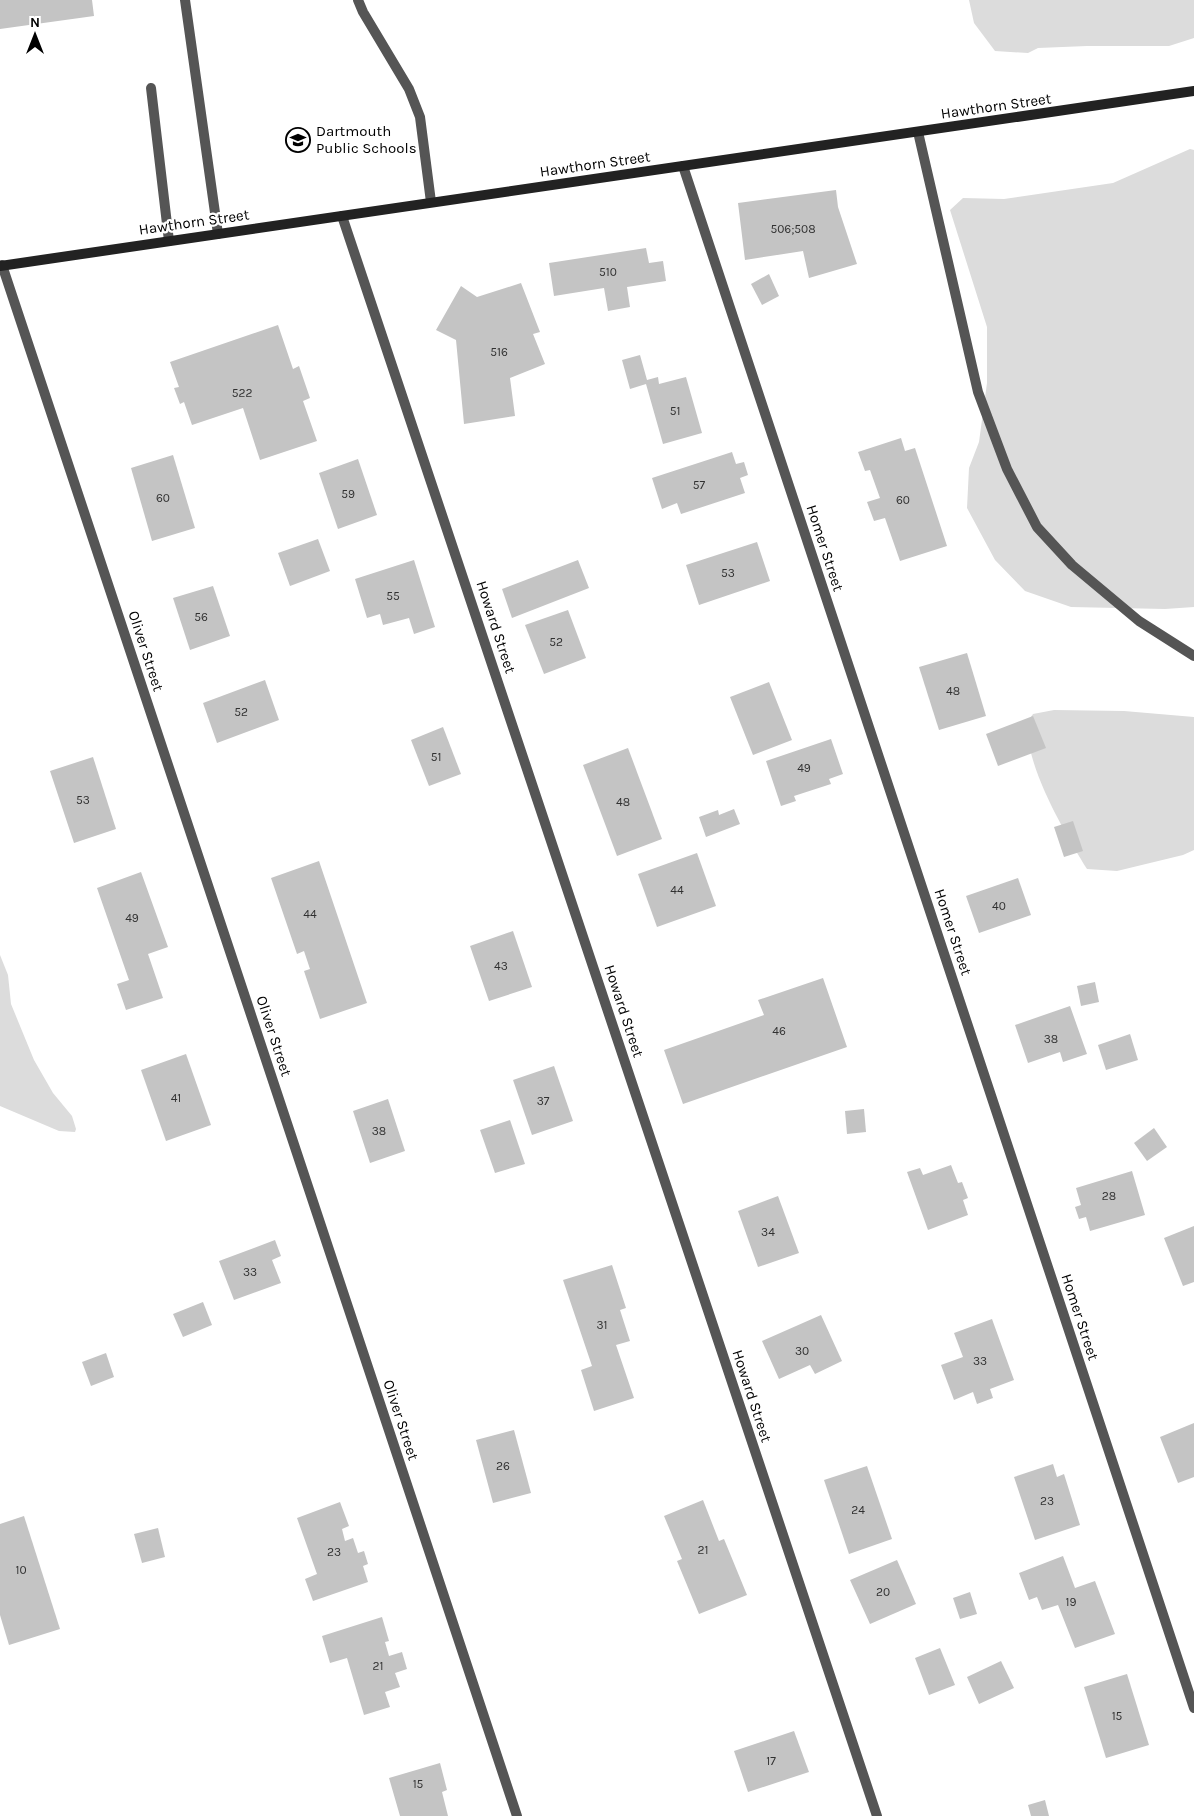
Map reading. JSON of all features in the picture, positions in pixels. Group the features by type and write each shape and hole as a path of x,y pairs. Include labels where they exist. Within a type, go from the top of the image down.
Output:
{"main road":[{"name":"Hawthorn Street","path":"1,265 1194,92"}],"street":[{"path":"185,0 218,234"},
{"path":"358,0 363,12 409,89 420,117 431,202"},
{"path":"151,88 169,240"},
{"path":"918,132 978,392 1007,469 1037,527 1072,565 1132,615 1194,656"},
{"name":"Homer Street","path":"683,166 1194,1708"},
{"name":"Howard Street","path":"342,216 877,1816"},
{"name":"Oliver Street","path":"1,265 516,1816"}],"shaded area":[{"path":"969,0 1194,0 1194,38 1169,46 1038,48 1028,53 995,51 974,23"},
{"path":"1190,149 1194,150 1194,607 1165,609 1071,607 1025,591 995,560 967,508 969,468 979,442 987,383 987,327 950,210 963,198 1004,199 1113,183"},
{"path":"1054,710 1124,711 1194,717 1194,850 1183,855 1117,871 1087,869 1068,838 1048,799 1039,778 1029,740 1028,723 1033,714"},
{"path":"0,955 8,975 11,1004 34,1060 53,1093 72,1116 76,1129 75,1132 59,1131 0,1106"}],"building":[{"path":"0,0 92,0 94,16 0,29"},
{"path":"836,190 838,207 857,264 809,278 803,251 745,260 738,203"},
{"path":"646,248 649,263 663,261 666,281 627,287 630,307 608,311 604,288 554,296 549,263"},
{"path":"769,274 779,296 762,305 751,284"},
{"path":"521,283 540,332 533,334 545,364 510,378 515,416 464,424 456,340 436,330 461,286 477,297"},
{"path":"278,325 293,369 299,366 310,398 303,401 317,441 260,460 243,408 192,425 184,402 180,404 174,388 179,387 170,362"},
{"path":"640,355 647,380 658,377 659,384 686,377 702,433 663,444 646,384 630,389 622,360"},
{"path":"901,438 905,451 915,448 947,546 900,561 885,518 874,521 867,502 880,498 870,470 865,471 858,452"},
{"path":"732,452 736,464 744,462 748,475 740,478 745,493 681,514 677,503 662,509 652,478"},
{"path":"173,455 195,528 152,541 131,468"},
{"path":"358,459 377,515 338,529 319,473"},
{"path":"318,539 330,571 290,586 278,553"},
{"path":"757,542 770,581 699,605 686,565"},
{"path":"414,560 435,627 414,634 409,618 383,625 380,614 367,618 355,579"},
{"path":"578,560 589,588 512,618 502,589"},
{"path":"213,586 230,636 190,650 173,598"},
{"path":"568,610 586,658 544,674 525,625"},
{"path":"967,653 986,716 939,730 919,667"},
{"path":"265,680 279,720 217,743 203,703"},
{"path":"769,682 792,740 753,755 730,697"},
{"path":"1033,716 1046,748 998,766 986,734"},
{"path":"443,727 461,774 429,786 411,740"},
{"path":"831,739 843,774 829,779 831,784 794,796 796,801 781,806 766,761"},
{"path":"628,748 662,839 617,856 583,765"},
{"path":"93,757 116,829 74,843 50,771"},
{"path":"734,809 740,824 706,837 699,817 718,810 719,815"},
{"path":"1073,821 1083,851 1064,857 1054,827"},
{"path":"697,853 716,906 657,927 638,874"},
{"path":"319,861 367,1003 320,1019 304,971 310,969 304,951 297,954 271,878"},
{"path":"141,872 168,947 148,954 163,998 126,1010 117,984 129,980 97,888"},
{"path":"1018,878 1031,915 979,933 966,896"},
{"path":"513,931 532,987 489,1001 470,946"},
{"path":"823,978 847,1047 683,1104 664,1050 764,1015 758,1000"},
{"path":"1095,982 1099,1002 1081,1006 1077,986"},
{"path":"1070,1006 1087,1054 1063,1062 1060,1052 1028,1063 1015,1025"},
{"path":"1130,1034 1138,1060 1106,1070 1098,1045"},
{"path":"186,1054 211,1125 166,1141 141,1070"},
{"path":"554,1066 573,1121 532,1135 513,1080"},
{"path":"388,1099 405,1151 370,1163 353,1111"},
{"path":"864,1109 866,1132 847,1134 845,1111"},
{"path":"510,1120 525,1164 495,1173 480,1130"},
{"path":"1154,1128 1167,1147 1147,1161 1134,1143"},
{"path":"951,1165 958,1183 962,1182 968,1198 963,1200 968,1215 928,1230 907,1172 920,1168 923,1175"},
{"path":"1132,1171 1145,1215 1090,1231 1086,1217 1079,1219 1075,1207 1081,1205 1076,1188"},
{"path":"778,1196 799,1253 758,1267 738,1211"},
{"path":"1194,1226 1194,1282 1183,1286 1164,1238"},
{"path":"275,1240 281,1256 272,1260 281,1283 234,1300 219,1261"},
{"path":"612,1265 626,1308 620,1310 630,1341 616,1345 634,1398 594,1411 581,1370 592,1366 563,1280"},
{"path":"203,1302 212,1325 183,1337 173,1314"},
{"path":"821,1315 842,1361 815,1374 810,1365 779,1379 762,1341"},
{"path":"992,1319 1014,1380 990,1389 993,1398 977,1404 973,1392 954,1400 941,1365 963,1357 954,1333"},
{"path":"106,1353 114,1377 91,1386 82,1362"},
{"path":"1194,1423 1194,1477 1178,1483 1160,1437"},
{"path":"514,1430 531,1493 493,1503 476,1440"},
{"path":"1053,1464 1057,1477 1064,1474 1080,1525 1035,1540 1014,1477"},
{"path":"867,1466 892,1539 849,1554 824,1480"},
{"path":"703,1500 719,1541 724,1539 747,1595 699,1614 677,1561 682,1559 664,1516"},
{"path":"340,1502 349,1526 342,1529 345,1541 353,1538 358,1553 364,1551 368,1564 363,1566 368,1582 313,1601 305,1579 317,1574 297,1518"},
{"path":"24,1516 60,1629 9,1645 0,1615 0,1524"},
{"path":"158,1528 165,1557 142,1563 134,1534"},
{"path":"1063,1556 1075,1588 1095,1581 1115,1634 1075,1648 1058,1605 1042,1610 1037,1597 1029,1600 1019,1573"},
{"path":"897,1560 916,1604 870,1624 850,1580"},
{"path":"970,1592 977,1614 960,1619 953,1598"},
{"path":"382,1617 389,1641 385,1642 389,1656 402,1652 407,1669 395,1673 400,1687 385,1692 390,1707 364,1715 347,1658 330,1663 322,1636"},
{"path":"940,1648 955,1685 929,1695 915,1658"},
{"path":"1001,1661 1014,1688 979,1704 967,1677"},
{"path":"1127,1674 1149,1745 1106,1758 1084,1687"},
{"path":"794,1731 809,1772 748,1792 734,1751"},
{"path":"440,1763 447,1790 442,1792 448,1816 400,1816 389,1778"},
{"path":"1045,1800 1049,1816 1031,1816 1028,1805"}],"place":[{"name":"Dartmouth Public Schools","path":"298,140"}]}
